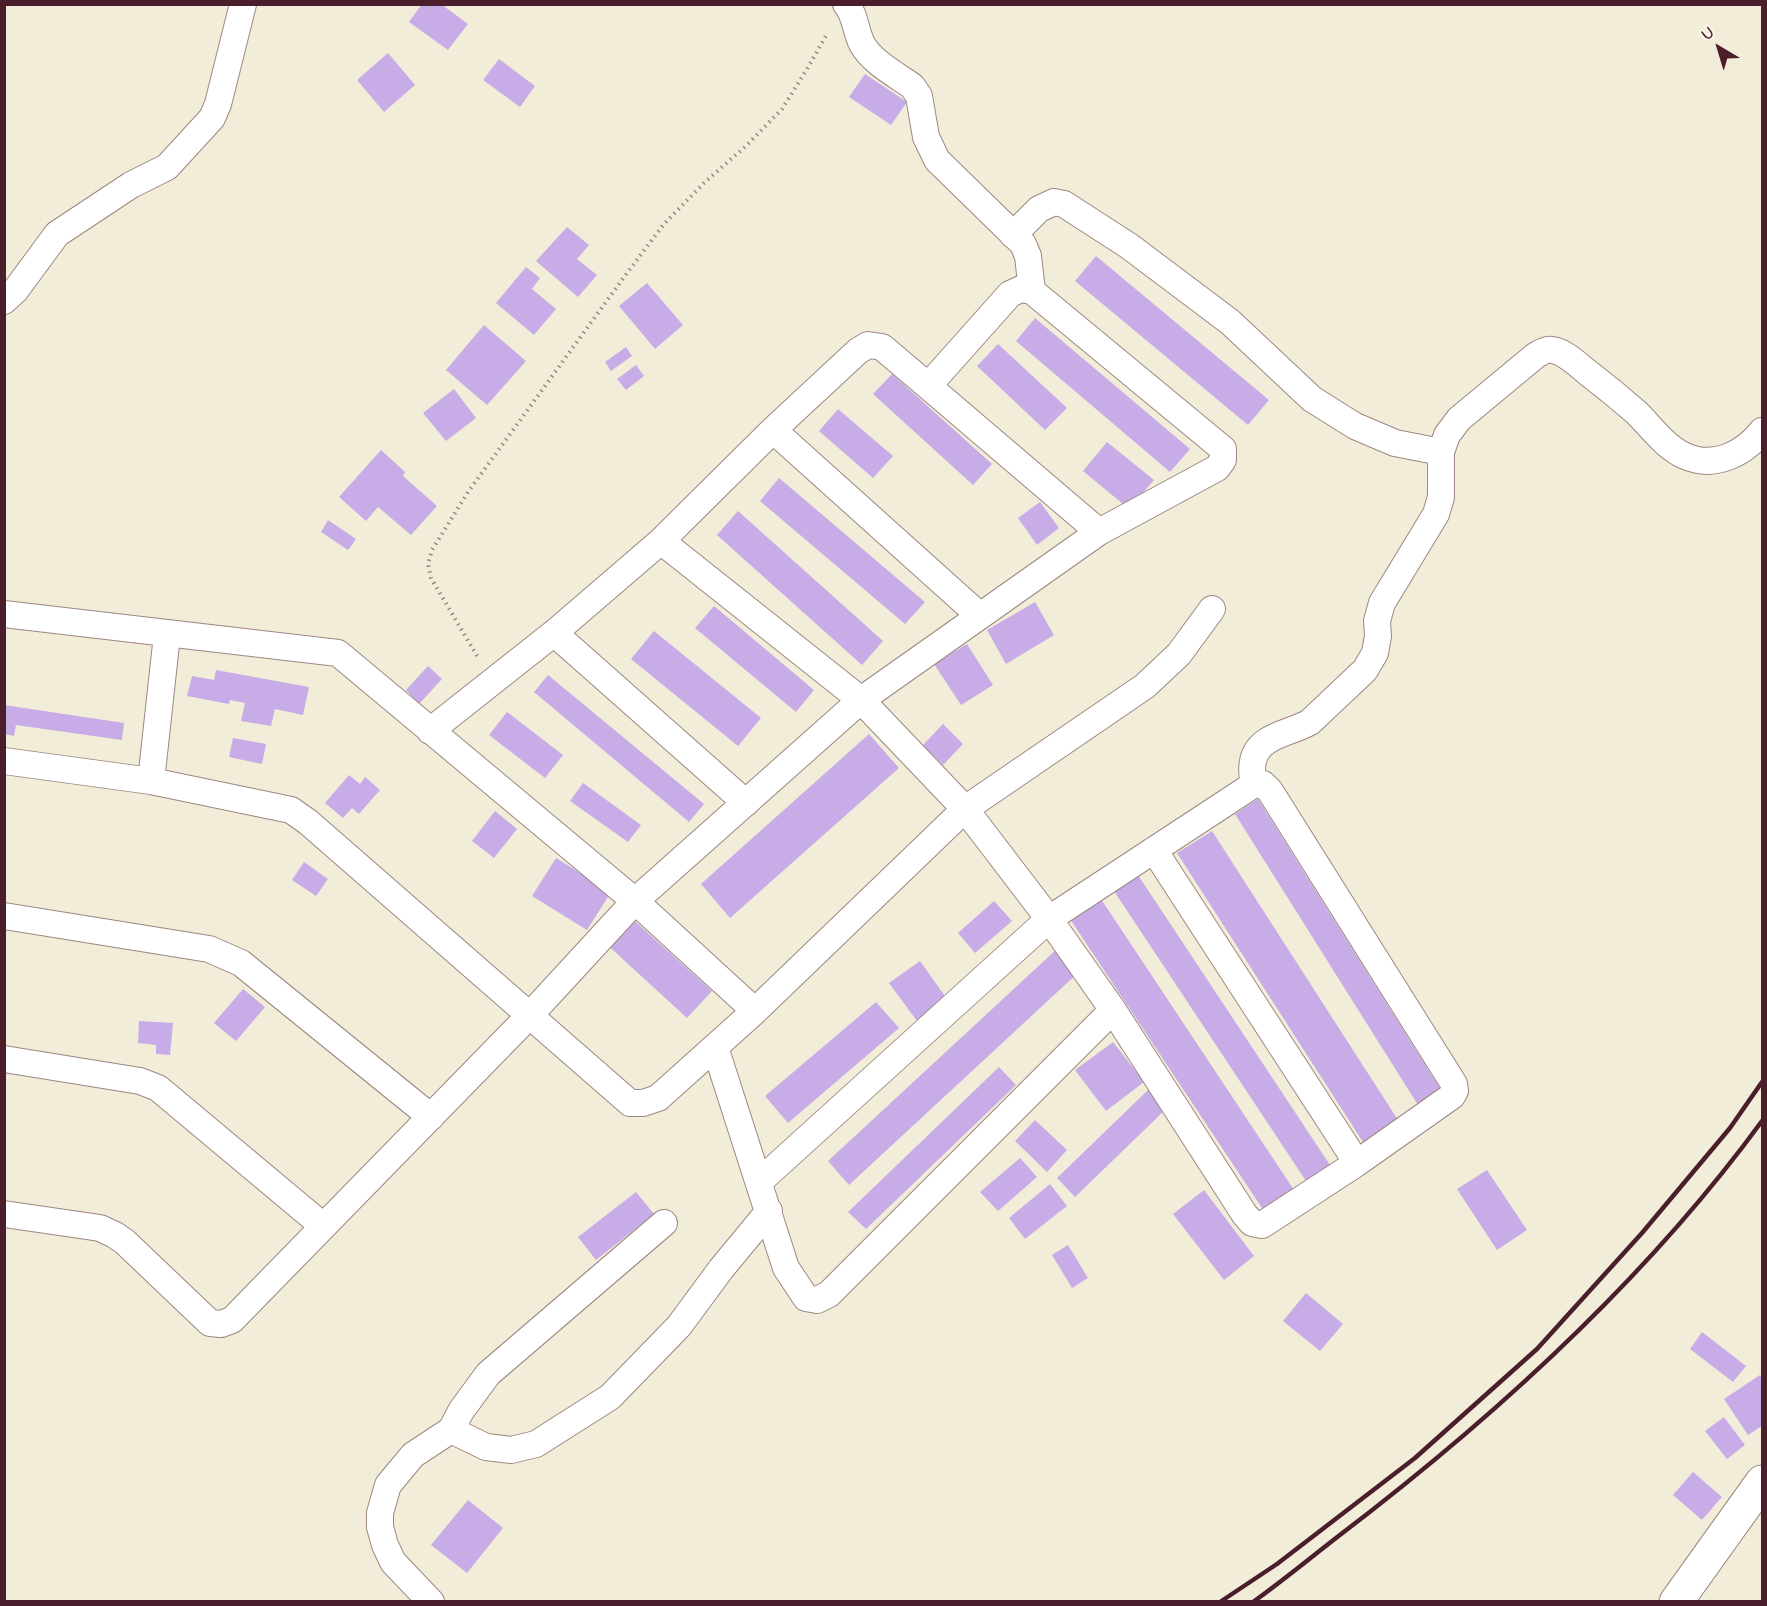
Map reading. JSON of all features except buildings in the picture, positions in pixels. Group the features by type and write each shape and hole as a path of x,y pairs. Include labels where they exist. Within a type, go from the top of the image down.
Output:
{"main road":[{"path":"1676,1602 1762,1482"}],"street":[{"path":"4,301 15,291 57,234 130,185 166,167 212,118 218,104 243,4"},
{"path":"846,4 855,20 860,41 866,51 917,92 926,137 937,159 1023,244 1028,256 1032,291"},
{"path":"1013,235 1039,209 1054,202 1064,204 1129,246 1230,322 1312,399 1355,426 1395,443 1441,452"},
{"path":"4,1214 100,1228 125,1242 210,1323 221,1324 232,1320 530,1015 635,901 861,700 1099,532 1217,468 1223,460 1223,449 1032,291 1021,289 1010,294 928,386"},
{"path":"430,731 554,633 661,541 773,430 858,351 868,345 882,347 1099,532"},
{"path":"1252,785 1253,759 1261,747 1271,738 1310,722 1365,670 1375,653 1377,621 1382,603 1436,514 1441,497 1441,452 1446,435 1459,419 1535,356 1546,350 1556,351 1569,358 1635,411 1671,448 1685,457 1703,461 1720,460 1737,454 1754,442 1762,432"},
{"path":"773,430 980,616"},
{"path":"661,541 861,700 965,809 1049,919 1113,1011 1252,1223 1262,1225 1357,1163 1452,1096 1455,1091 1454,1084 1270,791 1263,784 1252,785 1049,919 759,1181"},
{"path":"4,761 151,780 291,810 308,822 630,1103 643,1103 658,1098 755,1011 965,809 1144,686 1179,654 1212,609"},
{"path":"4,614 167,635 338,653 635,901 755,1011"},
{"path":"554,633 746,803"},
{"path":"151,780 167,635"},
{"path":"1154,850 1357,1163"},
{"path":"4,916 209,948 223,954 242,963 431,1117"},
{"path":"715,1047 786,1268 806,1298 817,1300 829,1294 1113,1011"},
{"path":"4,1059 140,1081 158,1088 323,1226"},
{"path":"451,1430 486,1447 511,1450 536,1444 610,1397 679,1326 721,1269 769,1211"},
{"path":"431,1602 393,1562 380,1527 380,1513 388,1485 413,1455 451,1430 461,1411 488,1374 664,1223"}],"path":[{"path":"493,682 430,578 428,564 432,550 468,492 664,224 782,109 828,32"}],"railway":[{"path":"1220,1602 1277,1564 1415,1458 1537,1349 1642,1233 1730,1128 1762,1082"},
{"path":"1253,1602 1395,1492 1509,1396 1617,1292 1668,1237 1717,1180 1762,1121"}]}
